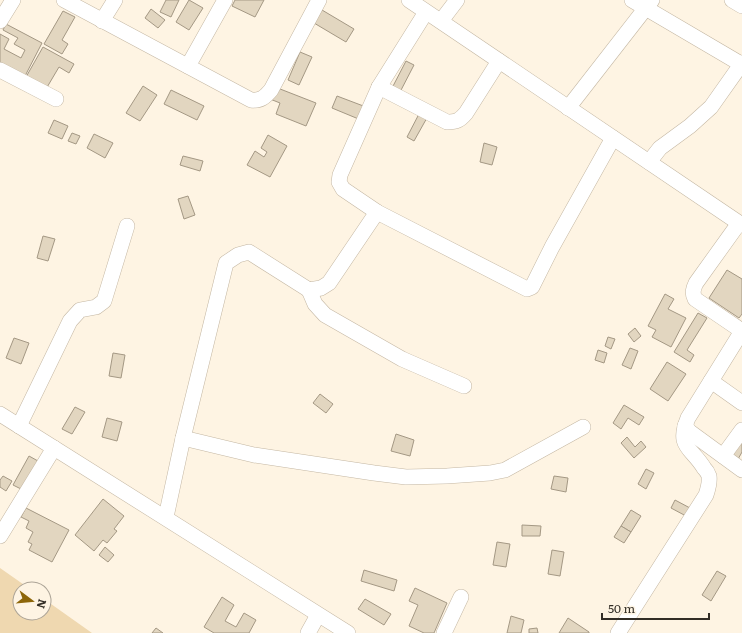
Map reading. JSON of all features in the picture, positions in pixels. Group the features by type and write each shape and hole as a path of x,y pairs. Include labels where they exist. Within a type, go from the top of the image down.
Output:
{"street":[{"path":"0,22 13,0"},
{"path":"64,0 251,100 258,101 265,97 271,90 319,0"},
{"path":"102,20 115,0"},
{"path":"188,66 225,0"},
{"path":"409,0 740,224 696,284 692,294 694,299 742,331 688,418 685,426 684,441 687,448 701,462 709,475 706,495 618,633"},
{"path":"440,21 457,0"},
{"path":"732,0 742,6"},
{"path":"568,108 643,2 742,64 711,107 690,126 660,148 649,162"},
{"path":"426,12 379,87 340,175 339,182 343,190 377,212 527,289 532,287 552,246 613,138"},
{"path":"379,87 447,122 455,122 460,120 466,113 499,61"},
{"path":"0,70 56,99"},
{"path":"309,290 320,288 329,283 377,212"},
{"path":"19,426 70,321 80,310 96,307 104,301 127,226"},
{"path":"166,518 183,438 226,263 238,255 249,252 309,290 315,304 325,314 402,359 464,386"},
{"path":"711,381 742,403"},
{"path":"0,414 348,633"},
{"path":"685,426 690,432 742,470"},
{"path":"183,438 254,455 374,473 406,476 447,476 490,474 505,470 583,427"},
{"path":"724,456 742,430"},
{"path":"0,536 54,448"},
{"path":"444,633 460,597"},
{"path":"308,633 318,615"}],"shaded area":[{"path":"0,568 19,581 12,581 12,621 52,621 52,605 92,633 0,633"}],"building":[{"path":"166,0 179,0 171,17 160,12"},
{"path":"189,0 203,8 189,30 176,22"},
{"path":"235,0 264,0 255,17 232,6"},
{"path":"151,9 165,20 158,28 145,18"},
{"path":"322,10 354,29 346,42 314,23"},
{"path":"63,11 75,17 62,40 68,44 62,54 44,44"},
{"path":"6,24 42,43 24,78 0,66 0,34 9,39 4,49 21,58 25,50 14,44 18,38 3,30"},
{"path":"43,47 74,64 69,73 59,67 46,89 26,77"},
{"path":"300,52 312,57 299,85 288,80"},
{"path":"406,61 414,65 399,94 391,90"},
{"path":"143,86 157,95 140,121 126,113"},
{"path":"275,87 316,103 306,126 276,114 280,103 270,99"},
{"path":"171,90 204,106 197,120 164,104"},
{"path":"337,96 366,107 361,120 332,108"},
{"path":"420,112 428,116 414,141 407,137"},
{"path":"54,120 68,126 62,139 48,133"},
{"path":"72,133 80,136 76,144 68,141"},
{"path":"94,134 113,143 105,158 87,148"},
{"path":"268,135 287,146 270,177 247,165 255,151 264,157 267,152 261,148"},
{"path":"484,143 497,147 492,165 480,162"},
{"path":"183,156 203,161 200,171 180,165"},
{"path":"188,196 195,215 184,219 178,199"},
{"path":"43,236 55,239 48,261 37,258"},
{"path":"727,270 742,279 742,314 739,318 709,298"},
{"path":"665,294 674,299 668,309 686,318 671,347 652,337 656,330 648,326"},
{"path":"698,313 707,318 687,350 694,355 690,362 674,352"},
{"path":"635,328 641,336 634,342 628,334"},
{"path":"608,337 615,339 611,349 605,346"},
{"path":"14,338 29,343 21,364 6,358"},
{"path":"630,348 638,351 631,369 622,365"},
{"path":"598,350 607,353 604,363 595,360"},
{"path":"113,353 125,355 121,378 109,376"},
{"path":"667,362 686,374 668,401 650,389"},
{"path":"320,394 333,404 326,413 313,403"},
{"path":"624,405 644,417 639,425 628,418 621,429 613,423"},
{"path":"75,407 85,412 72,434 62,429"},
{"path":"107,418 122,422 117,441 102,437"},
{"path":"396,434 414,440 410,456 391,451"},
{"path":"627,437 635,447 641,441 646,447 634,458 621,443"},
{"path":"742,437 742,452 737,461 730,456"},
{"path":"29,456 38,461 23,490 13,485"},
{"path":"646,469 654,473 646,489 638,484"},
{"path":"3,476 12,481 6,491 0,487 0,480"},
{"path":"554,476 568,478 566,492 551,489"},
{"path":"103,499 124,516 114,529 117,531 107,543 103,540 94,551 75,535"},
{"path":"675,500 690,508 686,516 671,508"},
{"path":"26,508 69,530 52,562 29,550 32,544 28,542 33,532 26,528 29,521 21,517"},
{"path":"631,510 641,516 631,532 621,526"},
{"path":"522,525 541,526 540,536 522,536"},
{"path":"621,526 631,532 624,543 614,537"},
{"path":"497,542 510,544 506,567 493,565"},
{"path":"105,547 114,555 108,562 99,555"},
{"path":"552,550 564,552 560,576 548,574"},
{"path":"364,570 397,580 394,591 361,581"},
{"path":"717,571 726,576 711,601 702,595"},
{"path":"415,588 447,603 434,633 424,633 409,626 418,605 409,601"},
{"path":"222,597 234,605 225,621 236,627 244,613 256,620 249,633 214,633 204,627"},
{"path":"365,599 391,614 384,625 358,609"},
{"path":"511,616 524,620 521,633 507,633"},
{"path":"568,618 589,632 589,633 559,633"},
{"path":"156,628 163,633 152,633"},
{"path":"537,628 538,633 529,633 529,629"}]}
